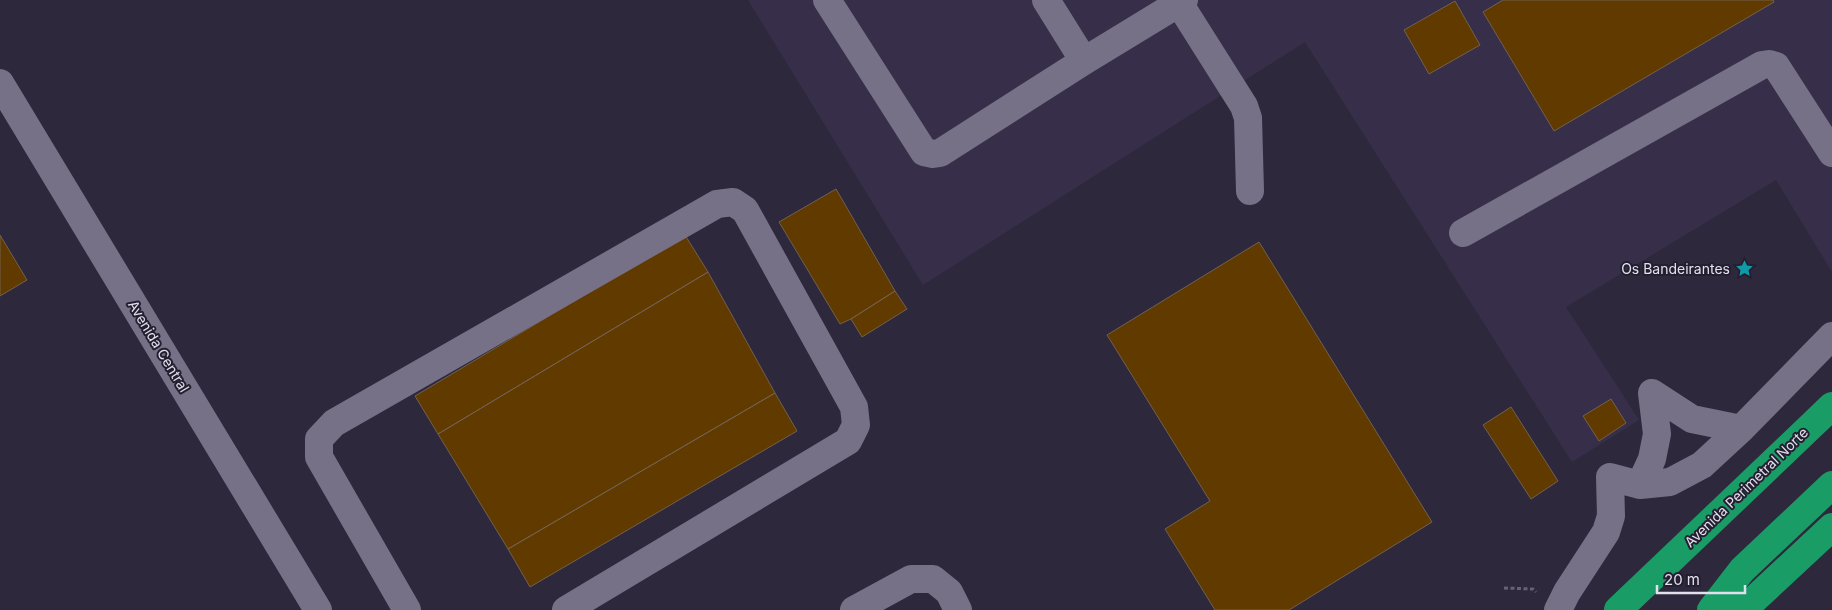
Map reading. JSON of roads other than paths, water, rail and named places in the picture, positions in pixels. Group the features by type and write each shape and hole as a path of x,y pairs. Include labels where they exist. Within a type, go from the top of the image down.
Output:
{"highway":[{"name":"Avenida Perimetral Norte","path":"1618,610 1832,406"},
{"path":"1711,610 1742,570 1832,485"},
{"path":"1743,610 1832,527"}],"street":[{"path":"827,0 924,152 933,154 940,153 1084,61 1182,2 1244,106 1248,118 1250,191"},
{"path":"1046,0 1084,61"},
{"path":"1463,233 1762,66 1769,64 1776,66 1832,153"},
{"name":"Avenida Central","path":"0,83 318,610"},
{"path":"407,610 319,457 319,439 334,423 410,379 717,204 733,202 745,210 854,407 856,425 848,441 566,610"},
{"path":"1558,610 1567,592 1606,532 1611,516 1610,477 1640,485 1670,482 1702,465 1741,429 1832,336"},
{"path":"1640,485 1652,459 1657,434 1652,392 1692,419 1741,429"},
{"path":"854,610 911,579 933,579 949,592 958,610"}],"place":[{"name":"Os Bandeirantes","path":"1744,268"}]}
